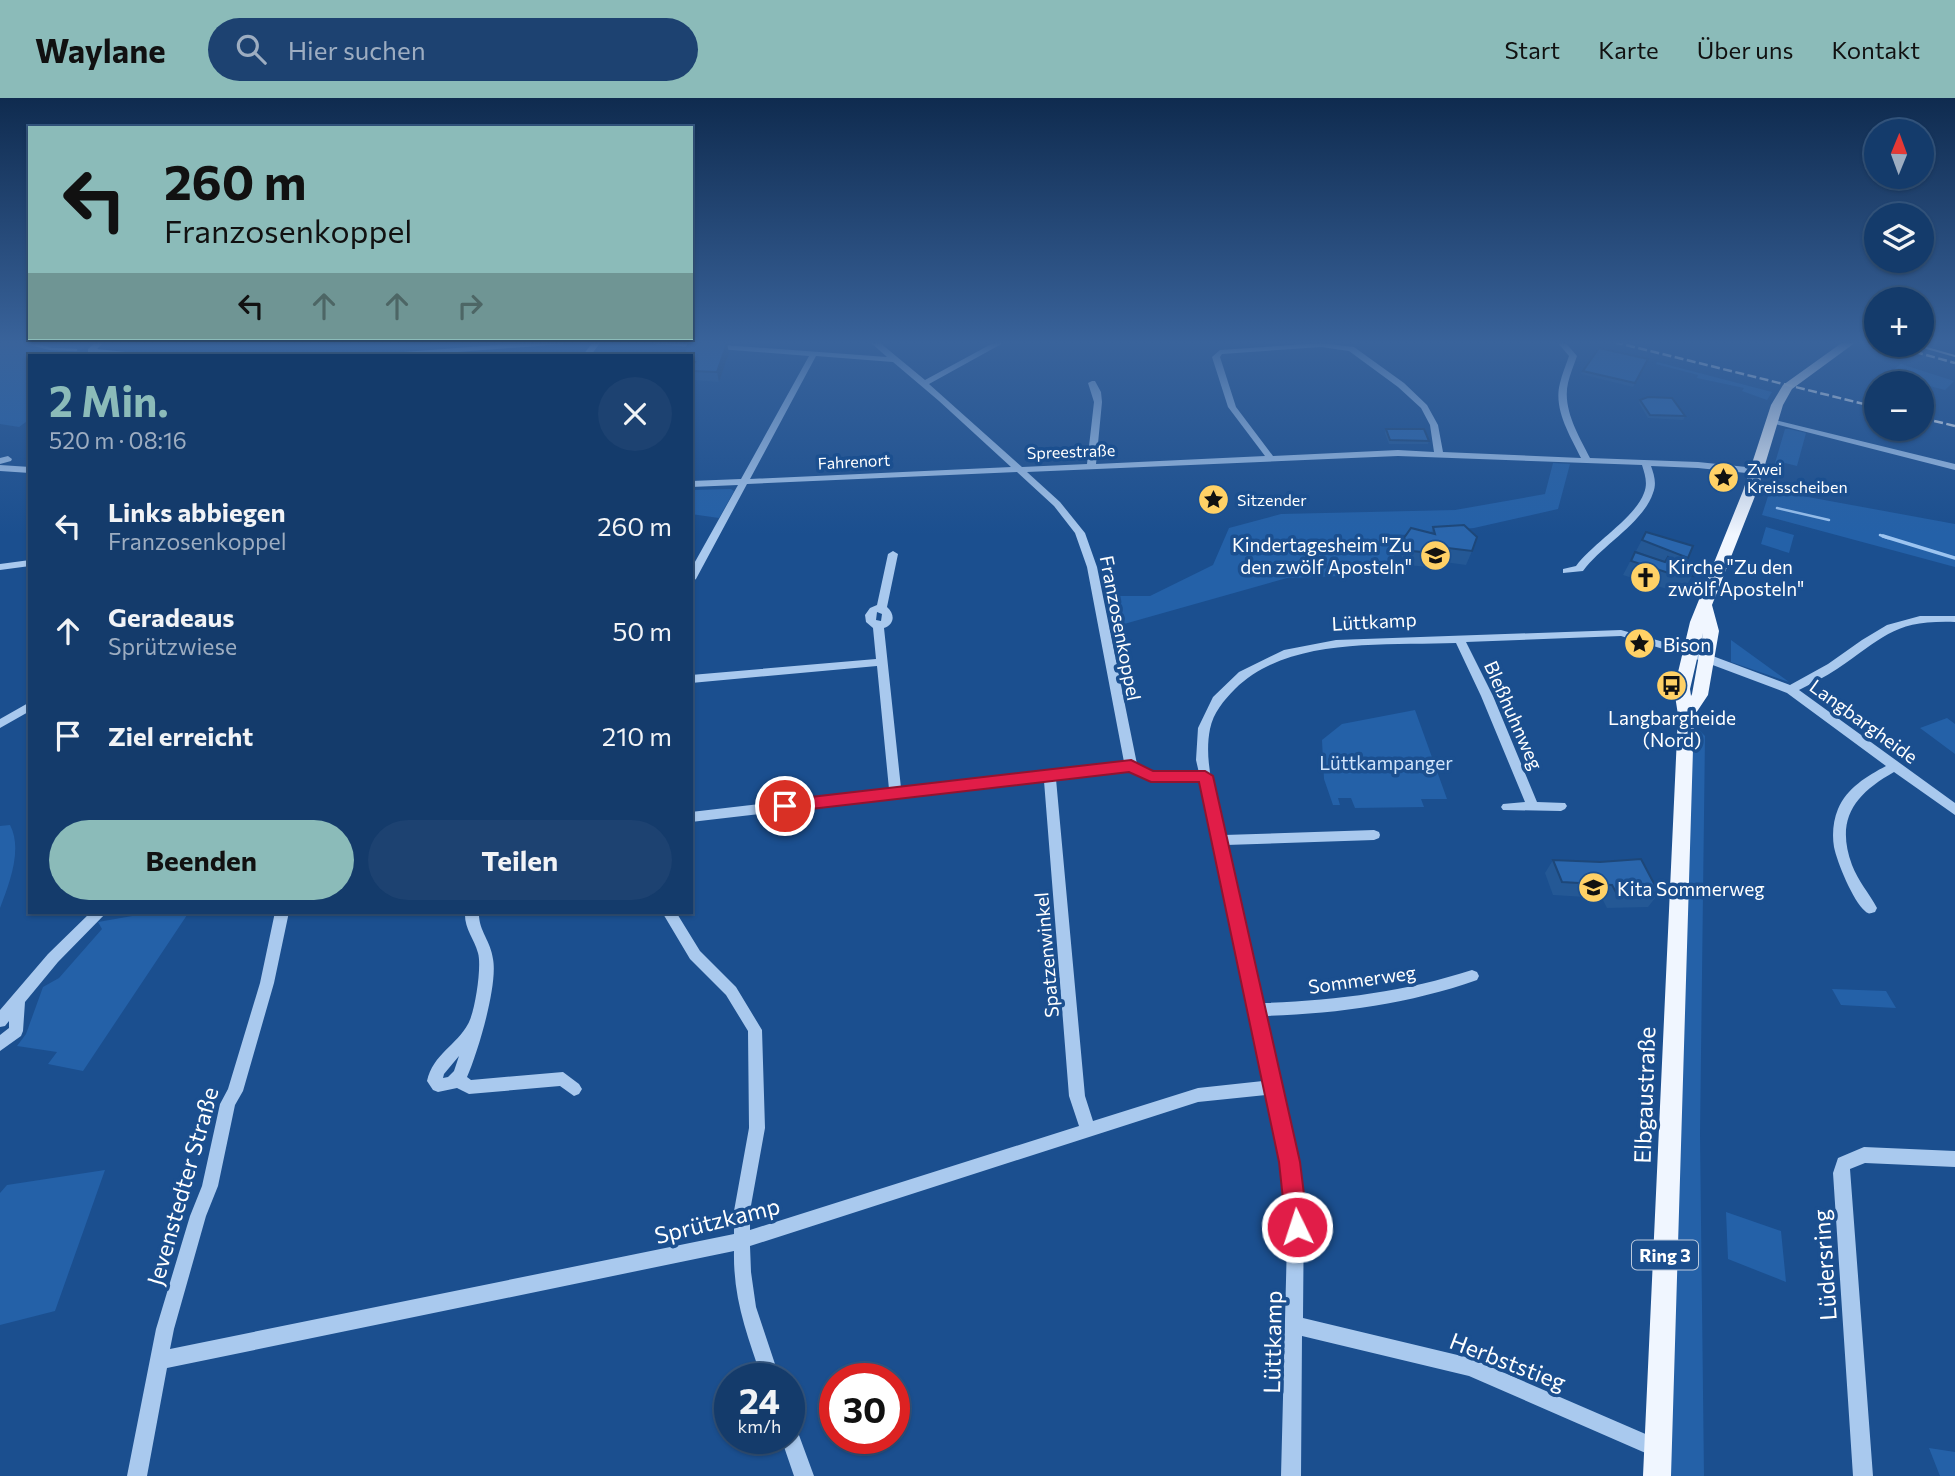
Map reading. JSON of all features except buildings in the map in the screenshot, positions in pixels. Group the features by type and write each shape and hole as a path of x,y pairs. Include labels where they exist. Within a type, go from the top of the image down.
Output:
{"main road":[{"name":"Elbgaustraße","path":"1657,1476 1686,715 1700,695 1698,655 1712,626 1706,607 1780,406"}],"street":[{"path":"693,575 786,406"},
{"name":"Franzosenkoppel","path":"948,406 1071,519 1086,544 1131,766"},
{"path":"1092,466 1090,454 1096,406"},
{"path":"1232,406 1272,460"},
{"path":"1423,406 1434,425 1439,453"},
{"path":"1564,406 1587,460"},
{"path":"1774,421 1955,467"},
{"name":"Spreestraße","path":"1017,469 1439,453 1731,466 1756,471"},
{"path":"1567,571 1579,569 1591,551 1637,514 1649,490 1650,471 1645,462"},
{"path":"0,468 28,470"},
{"name":"Fahrenort","path":"693,484 1017,469"},
{"path":"893,554 881,610 888,612 890,617 878,624 896,794"},
{"path":"0,566 28,562"},
{"path":"1791,690 1829,668 1881,629 1913,620 1955,619"},
{"name":"Lüttkamp","path":"1292,1476 1296,1202 1205,776 1201,746 1212,709 1243,675 1265,662 1318,645 1621,633 1698,655"},
{"name":"Bleßhuhnweg","path":"1459,639 1487,696 1533,807"},
{"name":"Langbargheide","path":"1698,655 1791,690 1955,810"},
{"path":"693,678 883,662"},
{"path":"0,724 28,707"},
{"path":"693,817 1131,766 1151,777 1205,776"},
{"path":"1870,908 1846,867 1838,837 1839,819 1857,789 1871,777 1895,766"},
{"name":"Spatzenwinkel","path":"1050,775 1077,1096 1088,1130"},
{"path":"1507,807 1561,806"},
{"path":"1218,839 1374,835"},
{"path":"0,1021 53,958 98,914"},
{"name":"Jevenstedter Straße","path":"137,1476 162,1360 165,1329 210,1186 228,1104 235,1091 261,995 267,983 282,914"},
{"path":"472,914 472,931 487,962 472,1030 457,1080 444,1086 438,1085 435,1076 472,1030"},
{"path":"670,914 695,955 731,991 755,1030 757,1128 743,1211 741,1241 747,1307 766,1363"},
{"name":"Sommerweg","path":"1256,1010 1304,1007 1433,988 1472,976"},
{"path":"0,1044 16,1031 18,1001"},
{"path":"457,1080 469,1087 563,1079 574,1089"},
{"name":"Sprützkamp","path":"162,1360 741,1241 1198,1095 1273,1087"},
{"name":"Lüdersring","path":"1863,1476 1841,1173 1844,1164 1864,1155 1955,1159"},
{"name":"Herbststieg","path":"1295,1325 1470,1367 1658,1449"},
{"path":"796,1454 804,1476"}],"green space":[{"path":"0,406 28,406 28,420 19,427 0,424"},
{"path":"1785,429 1806,433 1797,466 1785,463 1781,474 1772,473"},
{"path":"1553,463 1570,464 1558,509 1474,528 1391,536 1397,574 1287,578 1117,626 1111,596 1150,596 1213,565 1229,528 1281,514 1455,510 1545,494"},
{"path":"693,490 734,491 719,518 693,514"},
{"path":"1770,490 1955,524 1955,567 1762,515"},
{"path":"1766,527 1794,535 1789,553 1761,544"},
{"path":"1731,640 1789,682 1731,662"},
{"name":"Lüttkampanger","path":"1415,710 1447,799 1421,799 1424,807 1355,808 1351,798 1338,798 1340,805 1333,805 1324,779 1322,740 1342,724"},
{"path":"1947,718 1955,724 1955,754 1920,728"},
{"path":"1699,730 1705,736 1700,1135 1704,1476 1669,1476 1690,764"},
{"path":"10,825 14,835 15,856 11,878 0,908 0,826"},
{"path":"144,914 188,914 83,1071 48,1064 57,1052 17,1046 26,1034 43,987 59,978 102,929 98,922"},
{"path":"1832,989 1886,991 1896,1008 1841,1005"},
{"path":"105,1170 55,1311 0,1325 0,1193 7,1185"},
{"path":"1726,1212 1781,1231 1786,1282 1728,1259"},
{"path":"1929,1448 1955,1452 1955,1476 1940,1476"}],"waterway":[{"path":"1777,508 1829,520"},
{"path":"1880,535 1888,538"},
{"path":"1883,536 1955,558"}],"railway":[{"path":"1934,421 1955,426"}],"place":[{"name":"Zwei Kreisscheiben","path":"1724,477"},
{"name":"Sitzender","path":"1214,499"},
{"name":"Kindertagesheim \"Zu den zwölf Aposteln\"","path":"1435,555"},
{"name":"Kirche \"Zu den zwölf Aposteln\"","path":"1645,577"},
{"name":"Bison","path":"1640,644"},
{"name":"Langbargheide (Nord)","path":"1672,686"},
{"name":"Kita Sommerweg","path":"1594,888"}],"route":[{"path":"785,806 1131,766 1143,775 1151,777 1205,776 1289,1162 1297,1227"}]}
